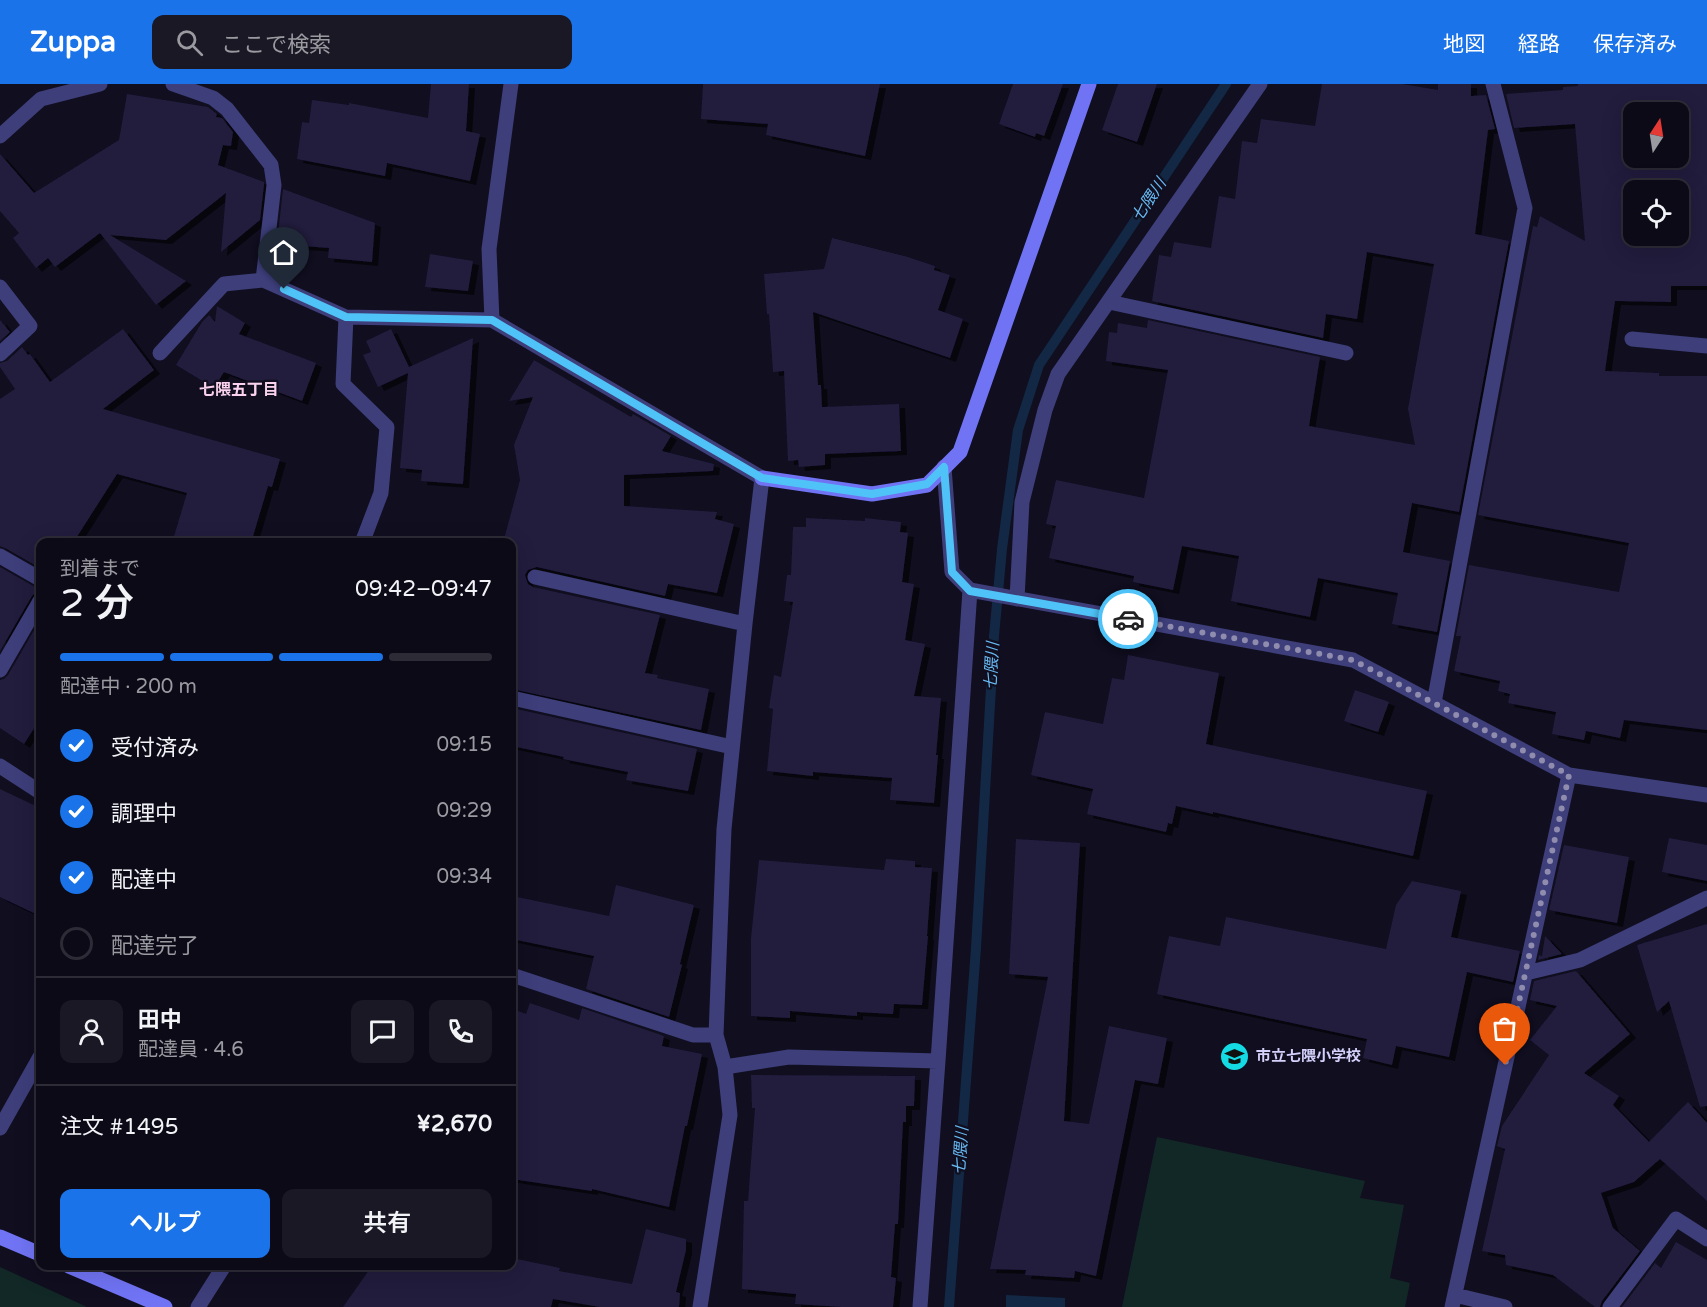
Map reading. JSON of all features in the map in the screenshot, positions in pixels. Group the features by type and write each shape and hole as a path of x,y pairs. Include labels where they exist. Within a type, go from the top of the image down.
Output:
{"street":[{"path":"0,136 40,99 100,84"},
{"path":"173,84 213,98 227,109 271,165 274,185 263,280"},
{"path":"492,320 489,249 511,84"},
{"path":"160,353 224,284 263,280 346,317 492,320 762,478 872,494 927,484 960,452 1089,84"},
{"path":"1017,599 1022,502 1045,410 1058,374 1260,84"},
{"path":"1434,703 1525,208 1493,84"},
{"path":"0,287 30,326 0,354"},
{"path":"1108,302 1346,353"},
{"path":"346,317 343,384 387,427 381,493 364,538"},
{"path":"1632,339 1707,346"},
{"path":"944,467 952,572 970,591 1353,660 1569,775 1707,795"},
{"path":"700,1307 729,1115 725,1067 716,1035 724,829 762,478"},
{"path":"0,556 36,577"},
{"path":"535,578 745,624"},
{"path":"920,1307 970,591"},
{"path":"0,670 36,608"},
{"path":"516,699 732,747"},
{"path":"0,766 36,789"},
{"path":"1505,1307 1454,1301 1569,775"},
{"path":"1526,973 1580,960 1707,898"},
{"path":"516,976 693,1035 716,1035"},
{"path":"725,1067 789,1057 938,1061"},
{"path":"0,1128 36,1064"},
{"path":"1610,1307 1676,1219 1707,1239"},
{"path":"0,1237 36,1252"},
{"path":"78,1270 165,1307"},
{"path":"198,1307 221,1270"}],"green space":[{"path":"1157,1137 1365,1181 1360,1198 1404,1205 1390,1278 1410,1283 1405,1307 1122,1307"},
{"path":"0,1267 87,1307 0,1307"}],"water":[{"path":"1006,1295 1065,1298 1065,1307 1006,1307"}],"building":[{"path":"431,84 469,84 466,131 480,134 470,181 387,163 385,176 297,159 302,122 309,123 312,100 349,105 349,103 428,118"},
{"path":"703,84 880,84 865,156 766,135 768,124 701,119"},
{"path":"1013,84 1063,84 1044,136 1036,133 1035,137 999,124"},
{"path":"1118,84 1157,84 1137,142 1102,130"},
{"path":"1322,84 1402,84 1438,90 1438,84 1471,84 1471,96 1486,95 1495,129 1488,130 1475,234 1509,241 1459,512 1412,503 1403,552 1450,561 1437,632 1392,624 1398,593 1318,578 1310,617 1231,601 1239,556 1182,546 1173,590 1133,582 1134,576 1049,558 1056,526 1046,524 1056,480 1144,498 1168,370 1106,361 1109,332 1117,333 1118,323 1147,328 1148,320 1320,357 1309,426 1415,445 1408,409 1434,264 1367,252 1357,319 1326,314 1323,338 1152,301 1159,255 1171,257 1174,242 1211,248 1219,196 1235,199 1242,141 1257,143 1261,119 1315,126"},
{"path":"1578,84 1707,84 1707,286 1671,286 1671,302 1615,301 1605,371 1659,373 1659,376 1707,376 1707,730 1624,720 1620,738 1586,731 1584,740 1552,734 1556,712 1508,703 1510,694 1498,691 1500,681 1454,671 1461,636 1456,636 1469,565 1619,592 1629,543 1478,515 1533,226 1537,227 1540,216 1585,241 1575,124 1514,128 1506,94 1563,90 1563,87 1578,86"},
{"path":"127,94 208,107 217,114 216,117 222,118 233,132 231,146 223,145 218,165 264,182 260,220 221,252 226,193 166,240 110,235 186,281 156,305 100,233 55,267 48,258 36,268 13,238 19,233 0,211 0,154 34,193 119,140"},
{"path":"283,189 375,223 372,262 328,258 329,248 277,244"},
{"path":"832,238 908,257 935,266 934,270 950,275 938,310 963,319 950,358 813,312 818,385 821,385 822,407 899,404 901,451 825,454 825,465 799,467 798,460 788,461 784,371 773,372 764,274 824,269"},
{"path":"430,254 473,261 468,291 425,287"},
{"path":"217,306 245,323 239,334 316,363 302,401 224,372 214,388 176,365 202,322 209,315 215,322"},
{"path":"0,320 10,332 0,341"},
{"path":"123,329 154,370 103,409 280,459 272,487 268,486 252,538 174,538 187,493 117,474 76,538 36,538 36,566 0,546 0,399 15,389 0,367 0,363 7,361 22,347 28,355 30,354 50,382"},
{"path":"391,329 409,367 473,338 463,484 421,481 422,470 400,468 408,373 378,387 363,355 371,352 366,341"},
{"path":"534,360 631,417 633,414 671,436 662,451 714,464 713,471 624,475 624,506 717,512 715,519 734,524 717,593 668,584 665,596 537,567 528,570 525,575 528,584 533,587 660,615 645,673 658,675 657,678 709,689 701,730 516,690 516,538 504,538 520,480 514,445 533,397 509,401"},
{"path":"806,518 865,521 865,518 901,522 900,532 908,533 902,582 914,584 905,640 925,644 914,696 941,698 934,803 890,800 892,778 813,772 813,776 767,771 773,709 769,708 774,675 781,677 793,602 784,601 787,575 791,575 793,527 806,527"},
{"path":"0,567 36,587 36,592 0,651"},
{"path":"36,627 36,725 24,744 0,728 0,680 8,675"},
{"path":"1128,655 1219,673 1206,744 1427,791 1413,856 1176,806 1172,824 1168,823 1166,832 1087,814 1093,789 1031,775 1045,712 1103,724 1112,678 1124,680"},
{"path":"1355,690 1389,702 1378,732 1344,721"},
{"path":"516,709 697,749 688,791 626,780 628,772 563,759 564,757 516,747"},
{"path":"0,789 36,806 36,914 0,897"},
{"path":"1669,838 1707,845 1707,881 1662,872"},
{"path":"1016,839 1080,843 1064,1121 1089,1124 1109,1026 1167,1038 1158,1084 1135,1080 1096,1276 1075,1271 1074,1278 1025,1275 1026,1270 990,1269 1048,977 1009,974"},
{"path":"1564,845 1629,857 1617,923 1549,910"},
{"path":"886,859 915,861 915,867 932,868 922,1005 894,1004 893,1014 857,1012 857,1016 790,1011 790,1018 751,1016 751,938 759,860 884,870"},
{"path":"1412,881 1461,891 1451,937 1520,951 1513,982 1467,972 1449,1057 1396,1046 1392,1065 1363,1058 1367,1039 1157,994 1169,936 1220,946 1226,917 1386,949 1396,905"},
{"path":"616,885 694,905 669,1017 586,989 594,956 516,940 516,897 609,916"},
{"path":"1707,924 1707,1106 1700,1107 1669,1001 1657,1012 1637,945"},
{"path":"1545,936 1562,954 1538,960 1539,955 1542,956"},
{"path":"1576,971 1630,1034 1584,1073 1619,1096 1613,1105 1649,1142 1688,1102 1707,1123 1707,1201 1660,1159 1634,1182 1601,1193 1613,1228 1640,1251 1602,1301 1600,1307 1595,1307 1553,1275 1506,1265 1505,1255 1482,1251 1505,1149 1497,1146 1502,1126 1549,1055 1530,1040 1557,1006 1530,1000 1534,981"},
{"path":"530,1003 579,1020 582,1008 664,1036 662,1046 702,1054 669,1207 592,1189 592,1191 516,1180 516,1010 526,1014"},
{"path":"751,1075 915,1076 914,1106 906,1106 906,1122 903,1122 898,1224 895,1224 891,1277 896,1278 893,1307 795,1304 796,1294 742,1289 744,1201 748,1201 755,1108 752,1108"},
{"path":"646,1229 686,1239 686,1250 676,1292 680,1293 679,1307 600,1307 553,1299 551,1307 343,1307 369,1270 516,1270 516,1259 560,1268 559,1271 632,1284"},
{"path":"1676,1242 1707,1260 1707,1307 1622,1307 1655,1263 1661,1268"}],"waterway":[{"name":"七隈川","path":"949,1307 976,948 994,636 1002,549 1018,430 1039,365 1226,84"}],"way so far":[{"path":"1128,619 1353,660 1569,775 1505,1065"}],"place":[{"name":"市立七隈小学校","path":"1235,1056"}],"district":[{"name":"七隈五丁目","path":"239,390"}],"route":[{"path":"284,289 346,317 492,320 762,478 872,494 927,484 944,467 952,572 970,591 1128,619"}]}
